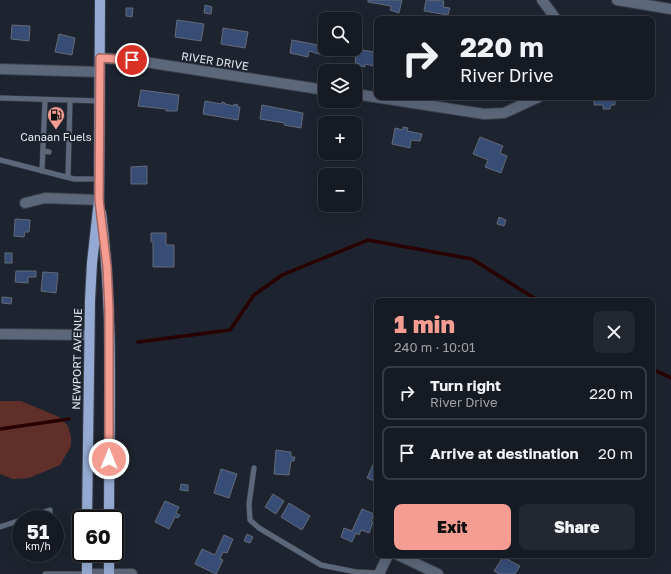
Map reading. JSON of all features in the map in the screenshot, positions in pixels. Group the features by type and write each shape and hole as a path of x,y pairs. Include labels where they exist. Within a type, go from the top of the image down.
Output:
{"main road":[{"name":"NEWPORT AVENUE","path":"87,510 89,335 92,263 100,179 100,0"},
{"name":"NEWPORT AVENUE","path":"99,200 107,267 109,309 109,510"},
{"path":"87,562 87,574"},
{"path":"109,562 109,574"}],"street":[{"path":"542,0 554,16"},
{"path":"617,0 671,9"},
{"name":"RIVER DRIVE","path":"100,58 132,60 318,89"},
{"path":"0,69 100,72"},
{"path":"362,95 374,97"},
{"path":"394,100 484,114 504,113 532,100"},
{"path":"24,203 45,198 99,200"},
{"path":"0,334 89,335"},
{"path":"379,574 387,558"},
{"path":"404,558 438,574"},
{"path":"87,574 102,574"},
{"path":"115,574 132,574"}],"lane":[{"path":"0,98 70,101 100,100"},
{"path":"42,171 43,137 47,122 45,100"},
{"path":"68,177 70,101"},
{"path":"62,122 69,123"},
{"path":"43,137 50,138"},
{"path":"62,138 69,138"},
{"path":"43,151 49,152"},
{"path":"61,152 68,153"},
{"path":"0,160 68,177 100,179"},
{"path":"254,468 250,504 250,520 259,528 321,565 356,572 379,574"},
{"path":"0,527 12,523"},
{"path":"45,574 87,574"}],"shaded area":[{"path":"0,401 21,401 59,417 68,426 71,437 71,446 60,465 29,478 13,479 0,474"}],"building":[{"path":"368,0 402,0 399,13 390,10 391,6 368,2"},
{"path":"426,0 444,1 443,7 450,8 448,15 424,11"},
{"path":"205,5 212,7 211,14 204,13"},
{"path":"126,8 133,8 132,17 126,16"},
{"path":"177,20 204,24 201,41 175,37"},
{"path":"12,25 30,26 29,41 11,39"},
{"path":"223,28 248,32 245,48 221,44"},
{"path":"59,34 75,38 72,55 55,52"},
{"path":"292,40 318,45 318,54 309,51 308,57 290,53"},
{"path":"362,50 374,52 373,66 365,64 365,67 362,66 362,64 355,63 356,56 362,56"},
{"path":"141,90 179,95 177,111 166,111 166,109 138,106"},
{"path":"594,100 615,100 615,105 611,105 610,109 603,109 603,105 594,105"},
{"path":"205,101 221,104 222,102 234,106 234,104 238,105 237,107 240,107 238,120 203,114"},
{"path":"262,105 303,113 301,128 284,125 285,123 260,119"},
{"path":"403,127 408,128 407,131 422,134 420,141 411,140 410,148 392,144 395,128 403,130"},
{"path":"480,137 503,146 500,153 507,156 501,173 485,167 488,160 473,154"},
{"path":"147,166 147,184 131,184 131,167"},
{"path":"499,217 506,220 504,226 497,224"},
{"path":"15,219 30,220 29,232 25,232 24,237 14,236"},
{"path":"151,233 166,233 166,245 174,245 174,267 153,267 153,242 151,242"},
{"path":"5,253 12,253 12,263 5,263"},
{"path":"16,271 36,271 36,277 28,277 28,283 15,282"},
{"path":"43,272 58,273 56,293 41,291"},
{"path":"2,297 12,298 11,304 2,303"},
{"path":"276,450 291,452 291,457 295,457 294,461 291,461 289,475 274,474"},
{"path":"374,462 374,481 367,478"},
{"path":"221,469 237,474 229,498 214,493"},
{"path":"181,484 188,485 188,491 180,490"},
{"path":"273,494 284,501 276,514 265,507"},
{"path":"165,501 179,507 176,513 180,515 178,518 175,517 169,529 155,522"},
{"path":"289,503 310,516 302,530 281,517"},
{"path":"362,509 374,514 369,533 361,530 359,535 356,533 352,542 341,537 344,528 352,531"},
{"path":"247,534 253,537 250,543 244,541"},
{"path":"224,535 233,539 227,553 223,552 220,559 223,560 216,574 195,564 202,549 215,555"},
{"path":"502,558 520,566 515,574 499,574 494,571"}],"waterway":[{"path":"138,342 230,330 254,295 282,275 368,240 472,259 534,298"},
{"path":"655,370 671,378"},
{"path":"0,429 69,419"}],"place":[{"name":"Canaan Fuels","path":"56,130"}],"route":[{"path":"109,459 109,309 107,267 99,200 100,58 132,60"}]}
